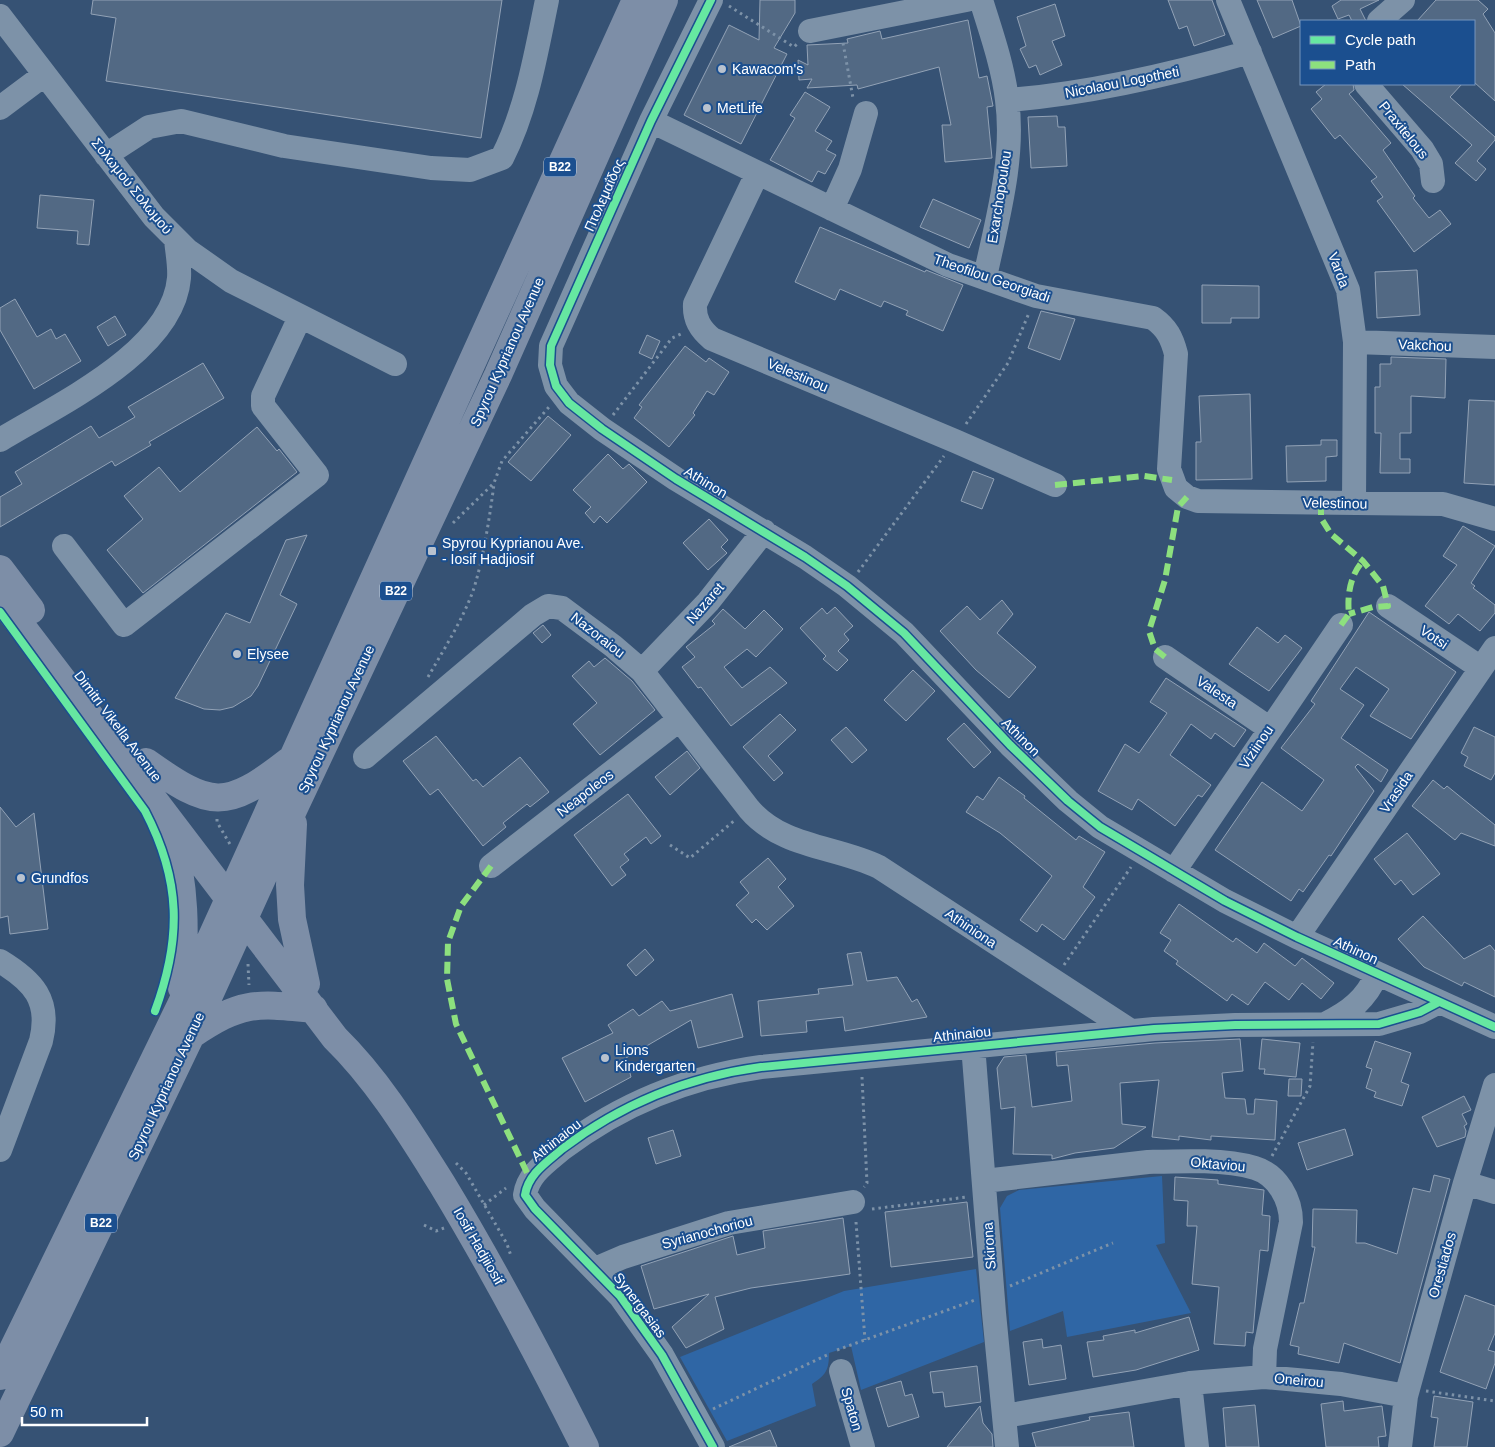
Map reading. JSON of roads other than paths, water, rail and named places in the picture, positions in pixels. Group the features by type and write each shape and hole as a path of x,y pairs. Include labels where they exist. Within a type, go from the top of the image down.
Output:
{"main road":[{"name":"Spyrou Kyprianou Avenue","path":"0,1433 191,1035 291,760 636,0"},
{"name":"Spyrou Kyprianou Avenue","path":"0,1376 181,1005 294,808 502,365 664,0"},
{"name":"Dimitri Vikella Avenue","path":"0,569 146,762 238,903"},
{"name":"Dimitri Vikella Avenue","path":"0,598 167,816 238,903"},
{"path":"146,762 178,785 194,793 220,798 254,788 291,760"},
{"path":"191,1035 219,1017 244,1007 278,1004 310,997 292,919 290,885 294,808"},
{"path":"167,816 178,859 183,895 185,927 181,1005"},
{"name":"Iosif Hadjiiosif","path":"238,903 310,997 335,1038 354,1057 415,1141 518,1314 585,1447"}],"street":[{"path":"106,155 149,127 181,121 284,146 431,168 470,170 502,158 515,133 535,61 547,0"},
{"path":"810,31 966,0"},
{"name":"Exarchopoulou","path":"981,0 996,49 1008,100 1008,145 1004,184 985,277"},
{"name":"Varda","path":"1228,0 1243,54 1348,290 1355,342 1354,503"},
{"path":"1380,20 1404,0"},
{"name":"Πτολεμαΐδος","path":"569,403 556,386 550,365 551,346 651,121 719,3"},
{"name":"Σολωμού Σολωμού","path":"0,16 154,217 187,250 231,282 395,364"},
{"name":"Nicolaou Logotheti","path":"1008,100 1052,96 1210,65 1243,54"},
{"path":"0,108 44,75"},
{"name":"Praxitelous","path":"1367,85 1422,149 1431,164 1433,181"},
{"path":"832,210 850,169 866,113"},
{"name":"Theofilou Georgiadi","path":"651,121 948,265 1036,296 1091,308 1141,314 1153,318 1165,327 1176,354 1170,469 1176,488"},
{"name":"Velestinou","path":"757,174 696,304 695,315 699,326 712,339 955,441 1054,485"},
{"path":"0,440 108,374 147,343 163,322 173,302 179,278 176,239"},
{"path":"64,546 124,626 317,475 263,406 263,396 300,317"},
{"name":"Vakchou","path":"1355,342 1495,348"},
{"name":"Athinon","path":"569,403 602,429 676,479 764,531 847,586 904,634 1010,745 1068,801 1100,827 1225,901 1297,937 1495,1027"},
{"name":"Velestinou","path":"1176,488 1187,497 1198,501 1443,504 1495,519"},
{"name":"Nazaret","path":"642,671 708,602 764,531"},
{"name":"Nazoraiou","path":"365,757 533,615 548,606 555,606 570,613 642,671 749,809 778,832 804,842"},
{"name":"Votsi","path":"1388,606 1481,668"},
{"name":"Viziinou","path":"1174,871 1269,728 1341,625"},
{"name":"Vrasida","path":"1297,937 1495,648"},
{"name":"Valesta","path":"1165,657 1269,728"},
{"name":"Neapoleos","path":"491,866 680,720"},
{"name":"Athiniona","path":"804,842 857,858 879,867 1131,1031"},
{"path":"0,961 20,973 36,990 43,1007 44,1024 41,1041 0,1150"},
{"name":"Athinaiou","path":"1320,1024 1353,1008 1363,999 1377,974"},
{"name":"Athinaiou","path":"525,1192 537,1170 578,1137 621,1110 668,1090 733,1071 861,1056 1131,1031 1235,1025 1379,1024 1420,1012 1439,1002"},
{"name":"Skirona","path":"973,1045 994,1312 1007,1447"},
{"name":"Orestiados","path":"1400,1447 1407,1392 1465,1183 1495,1085"},
{"name":"Oktaviou","path":"985,1188 1148,1162 1172,1161 1235,1164 1257,1168 1263,1172 1279,1186 1287,1197 1291,1211 1291,1222 1265,1350 1264,1377"},
{"path":"1465,1183 1495,1192"},
{"name":"Synergasias","path":"525,1192 535,1208 620,1296 662,1355 713,1447"},
{"name":"Syrianochoriou","path":"595,1269 623,1257 729,1223 853,1207"},
{"name":"Spaton","path":"841,1371 863,1447"},
{"name":"Oneirou","path":"1005,1416 1190,1383 1264,1377 1407,1392"},
{"path":"1190,1383 1197,1447"}],"place":[{"name":"Kawacom's","path":"722,69"},
{"name":"MetLife","path":"707,108"},
{"name":"Spyrou Kyprianou Ave. - Iosif Hadjiosif","path":"432,551"},
{"name":"Elysee","path":"237,654"},
{"name":"Grundfos","path":"21,878"},
{"name":"Lions Kindergarten","path":"605,1058"}]}
